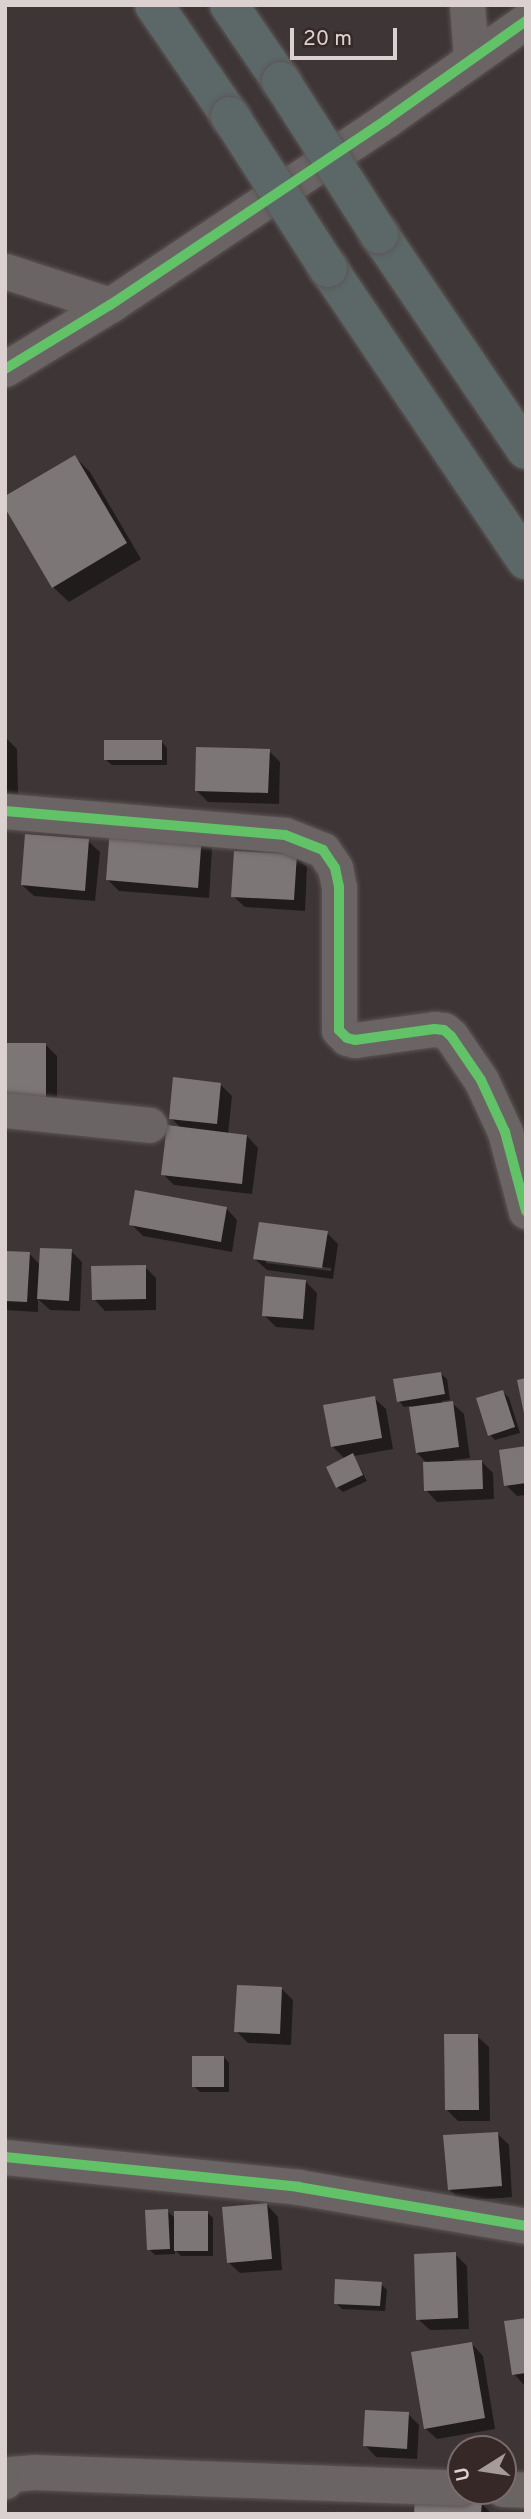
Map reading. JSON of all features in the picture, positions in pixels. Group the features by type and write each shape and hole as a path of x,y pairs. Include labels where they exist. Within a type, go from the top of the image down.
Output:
{"highway":[{"path":"154,5 526,560"},
{"path":"229,5 379,234 526,450"}],"street":[{"path":"467,5 471,58"},
{"path":"5,369 110,305 386,120 526,21"},
{"path":"5,271 110,305"},
{"path":"5,811 285,835 323,850 335,868 339,887 340,1030 347,1038 355,1041 434,1029 444,1030 452,1036 481,1080 505,1132 526,1211"},
{"path":"5,1110 149,1125"},
{"path":"5,2157 298,2187 526,2226"},
{"path":"5,2480 11,2474 33,2472 447,2487"}],"building":[{"path":"75,455 127,543 52,588 5,508 5,496"},
{"path":"104,740 162,740 162,760 104,760"},
{"path":"196,747 270,749 268,793 195,791"},
{"path":"110,828 202,835 198,888 106,880"},
{"path":"25,834 89,839 85,891 21,885"},
{"path":"234,851 297,854 294,900 231,897"},
{"path":"5,1043 46,1043 46,1101 5,1101"},
{"path":"173,1077 221,1083 217,1124 169,1119"},
{"path":"167,1125 247,1135 242,1184 161,1175"},
{"path":"135,1190 227,1207 221,1242 129,1225"},
{"path":"259,1222 328,1231 322,1268 253,1259"},
{"path":"40,1248 72,1249 69,1301 37,1299"},
{"path":"5,1251 30,1252 27,1302 5,1301"},
{"path":"146,1265 146,1299 92,1300 91,1266"},
{"path":"265,1276 306,1280 303,1319 262,1316"},
{"path":"441,1372 445,1394 397,1402 393,1379"},
{"path":"526,1378 526,1418 525,1418 517,1380"},
{"path":"503,1390 515,1427 488,1436 476,1398"},
{"path":"375,1396 382,1438 331,1447 323,1405"},
{"path":"453,1401 459,1447 416,1453 409,1407"},
{"path":"526,1446 526,1483 504,1486 499,1450"},
{"path":"353,1453 363,1475 336,1488 326,1467"},
{"path":"482,1460 483,1489 424,1491 423,1462"},
{"path":"237,1985 282,1987 280,2034 234,2032"},
{"path":"444,2034 478,2034 479,2110 445,2110"},
{"path":"192,2056 224,2056 224,2087 192,2087"},
{"path":"498,2132 502,2186 448,2190 443,2135"},
{"path":"267,2203 272,2259 227,2263 222,2207"},
{"path":"168,2209 170,2249 147,2250 145,2210"},
{"path":"174,2211 208,2211 208,2251 174,2251"},
{"path":"456,2252 458,2318 416,2320 414,2254"},
{"path":"335,2279 382,2282 380,2306 334,2304"},
{"path":"526,2318 526,2373 512,2375 504,2321"},
{"path":"472,2342 485,2418 424,2429 411,2352"},
{"path":"365,2410 409,2412 407,2449 363,2446"},
{"path":"415,2497 447,2499 447,2505 482,2505 481,2514 414,2514"}],"cycle path":[{"path":"5,369 110,305 386,120 526,21"},
{"path":"5,811 285,835 323,850 335,868 339,887 339,1030 347,1038 355,1040 434,1029 444,1030 451,1036 481,1080 505,1132 526,1211"},
{"path":"5,2157 298,2187 526,2226"}]}
